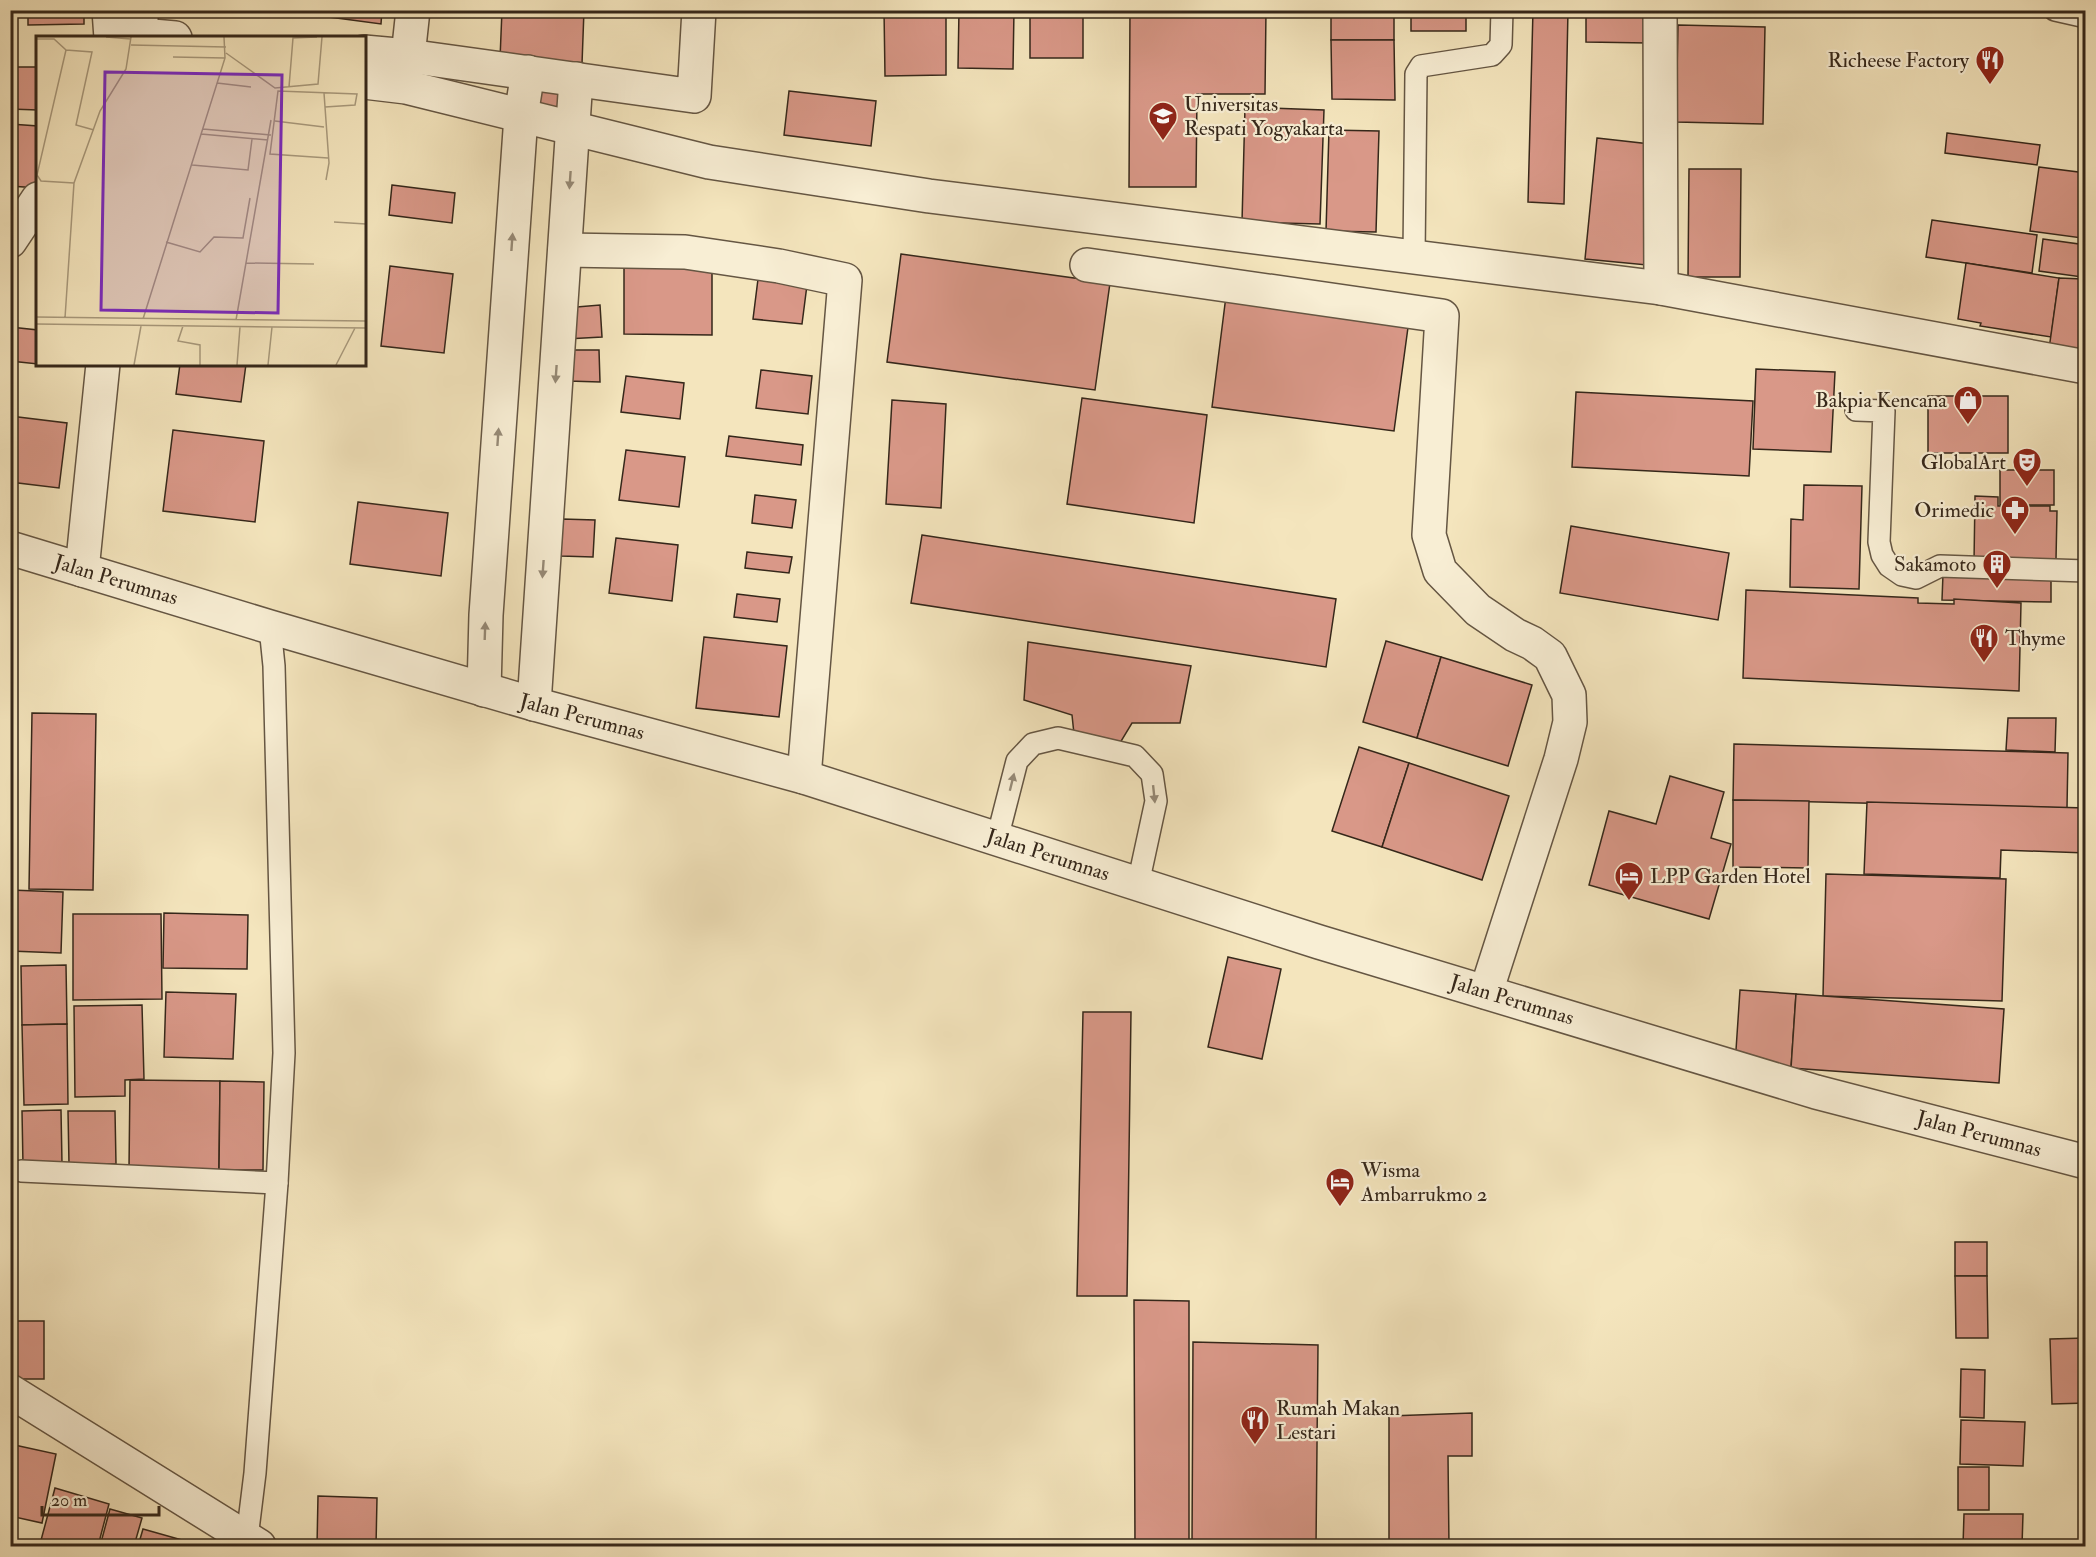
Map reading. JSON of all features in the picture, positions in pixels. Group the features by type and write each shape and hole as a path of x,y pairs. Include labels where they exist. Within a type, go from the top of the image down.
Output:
{"street":[{"path":"109,10 111,36"},
{"path":"141,10 141,35 152,36"},
{"path":"408,56 413,10"},
{"path":"366,52 528,72 694,96 699,10"},
{"path":"1660,10 1660,288"},
{"path":"484,690 486,603 521,116 528,72"},
{"path":"534,704 576,79"},
{"path":"366,82 406,87 709,162 929,196 1660,288 2085,367"},
{"path":"10,241 36,202"},
{"path":"565,250 685,252 779,266 845,280 804,777"},
{"path":"1087,265 1442,316 1429,535 1440,571 1478,610 1550,656 1569,695 1570,722 1561,759 1486,993"},
{"path":"82,570 103,366"},
{"name":"Jalan Perumnas","path":"10,548 484,690 804,777 1319,942 1816,1092 2085,1162"},
{"path":"10,1391 253,1542"}],"lane":[{"path":"1414,256 1416,74 1421,66 1492,55 1501,45 1502,10"},
{"path":"2055,10 2085,17"},
{"path":"1856,410 1884,411 1879,542 1882,555 1889,566 1902,575 1916,578 1940,566 2085,571"},
{"path":"253,1542 255,1473 277,1183 284,1053 274,666 270,627"},
{"path":"997,839 1017,761 1033,744 1058,738 1135,756 1152,774 1156,801 1138,884"},
{"path":"21,1171 277,1183"}],"building":[{"path":"28,10 84,10 84,24 28,25"},
{"path":"323,10 382,10 381,24 322,16"},
{"path":"502,10 584,10 582,64 500,59"},
{"path":"884,10 946,10 946,75 885,76"},
{"path":"959,10 1014,10 1013,69 958,68"},
{"path":"1030,10 1083,10 1083,58 1030,58"},
{"name":"Universitas Respati Yogyakarta","path":"1130,10 1266,10 1265,94 1197,94 1196,187 1129,187"},
{"path":"1331,10 1394,10 1394,40 1331,40"},
{"path":"1411,10 1466,10 1466,31 1411,31"},
{"path":"1533,10 1568,10 1564,204 1528,202"},
{"path":"1586,10 1648,10 1648,43 1586,42"},
{"path":"1678,25 1765,27 1763,124 1676,122"},
{"path":"1331,40 1394,40 1395,100 1332,99"},
{"path":"10,67 36,67 36,110 10,109"},
{"path":"532,79 563,82 560,112 529,109"},
{"path":"789,91 876,101 871,146 784,135"},
{"path":"1245,107 1324,110 1320,224 1242,222"},
{"path":"10,124 36,126 36,188 10,186"},
{"path":"1329,130 1379,131 1376,232 1326,231"},
{"path":"1947,133 2040,145 2037,165 1945,153"},
{"path":"1597,138 1659,145 1647,265 1585,259"},
{"path":"2039,167 2086,173 2086,210 2082,238 2030,231"},
{"path":"1689,169 1741,169 1740,277 1688,277"},
{"path":"392,185 455,193 452,223 389,215"},
{"path":"1932,220 2037,235 2032,273 1926,257"},
{"path":"2043,239 2086,245 2082,277 2039,271"},
{"path":"901,254 1110,283 1095,390 887,362"},
{"path":"624,261 712,262 712,335 624,334"},
{"path":"1966,263 2059,278 2051,337 1980,326 1981,323 1958,319"},
{"path":"390,266 453,274 444,353 381,346"},
{"path":"2059,278 2083,279 2083,284 2086,284 2082,352 2049,349"},
{"path":"758,279 807,285 802,324 753,319"},
{"path":"1226,296 1409,320 1394,431 1212,407"},
{"path":"600,305 602,337 566,339 565,308"},
{"path":"10,327 36,330 36,364 10,361"},
{"path":"569,350 599,350 600,382 568,381"},
{"path":"180,366 246,366 241,402 176,394"},
{"path":"1756,369 1835,372 1831,452 1753,449"},
{"path":"761,370 812,376 808,414 756,408"},
{"path":"626,376 684,383 680,419 621,412"},
{"path":"1576,392 1753,401 1749,476 1572,467"},
{"name":"Bakpia Kencana","path":"1928,396 2008,396 2008,453 1928,453"},
{"path":"1082,398 1207,415 1194,523 1067,504"},
{"path":"892,400 946,404 941,508 886,504"},
{"path":"10,416 67,423 59,488 10,482"},
{"path":"173,430 264,441 255,522 163,511"},
{"path":"729,436 803,445 801,465 726,456"},
{"path":"626,450 685,457 679,507 619,500"},
{"name":"GlobalArt","path":"2000,470 2054,470 2054,505 2000,505"},
{"path":"1804,485 1862,486 1859,589 1790,587 1791,519 1803,520"},
{"path":"755,495 796,500 792,528 752,523"},
{"name":"Orimedic","path":"1975,496 1998,497 1998,506 2050,506 2050,511 2057,511 2056,559 2049,559 2049,566 1974,562"},
{"path":"358,502 448,513 441,576 350,564"},
{"path":"562,519 595,520 593,557 561,556"},
{"path":"1571,526 1729,553 1718,620 1560,593"},
{"path":"922,535 1336,599 1326,667 911,603"},
{"path":"616,538 678,545 672,601 609,593"},
{"path":"747,552 792,557 789,573 745,568"},
{"name":"Sakamoto","path":"1943,574 2051,578 2051,602 1942,600"},
{"path":"1746,590 1918,598 1918,603 1954,604 1954,599 2021,603 2019,691 1743,678"},
{"path":"737,594 780,599 777,622 734,617"},
{"path":"704,637 787,646 779,717 696,708"},
{"path":"1386,641 1441,657 1417,738 1363,722"},
{"path":"1028,642 1191,666 1180,723 1132,723 1120,743 1074,734 1072,715 1024,700"},
{"path":"1441,657 1532,685 1508,766 1417,738"},
{"path":"32,713 96,714 93,890 29,889"},
{"path":"2008,718 2056,718 2055,752 2006,750"},
{"path":"1734,744 2068,753 2067,808 1733,800"},
{"path":"1359,747 1409,763 1382,847 1332,831"},
{"path":"1409,763 1509,796 1482,880 1382,847"},
{"path":"1670,776 1724,792 1711,838 1731,844 1709,919 1589,885 1609,811 1656,824"},
{"path":"1733,800 1809,801 1808,868 1733,867"},
{"path":"1867,802 2086,808 2086,853 2001,850 2000,878 1864,874"},
{"path":"1826,874 2006,879 2002,1001 1823,996"},
{"path":"10,890 63,892 61,953 10,951"},
{"path":"164,913 248,915 247,969 163,968"},
{"path":"73,914 161,914 162,999 73,1000"},
{"path":"1228,957 1281,969 1262,1059 1208,1047"},
{"path":"66,965 67,1024 22,1025 21,966"},
{"path":"1740,990 1796,994 1791,1068 1735,1065"},
{"path":"166,992 236,994 233,1059 164,1057"},
{"path":"1796,994 2004,1009 1999,1083 1791,1068"},
{"path":"142,1005 144,1079 125,1080 125,1096 75,1097 74,1006"},
{"path":"1083,1012 1131,1012 1127,1296 1077,1296"},
{"path":"67,1024 68,1104 24,1105 22,1025"},
{"path":"10,1036 16,1036 15,1073 10,1073"},
{"path":"10,1073 15,1073 14,1108 10,1108"},
{"path":"130,1080 220,1081 219,1170 129,1169"},
{"path":"220,1081 264,1082 263,1170 219,1170"},
{"path":"61,1110 62,1164 23,1165 22,1111"},
{"path":"68,1111 115,1111 116,1164 69,1164"},
{"path":"1955,1242 1987,1242 1987,1276 1955,1276"},
{"path":"1955,1276 1987,1276 1988,1338 1956,1338"},
{"path":"1134,1300 1189,1301 1189,1546 1135,1546"},
{"path":"10,1321 44,1321 44,1379 10,1379"},
{"path":"2086,1338 2086,1403 2052,1404 2050,1339"},
{"name":"Rumah Makan Lestari","path":"1193,1342 1318,1345 1316,1546 1192,1546"},
{"path":"1961,1369 1985,1370 1984,1418 1960,1417"},
{"path":"1472,1413 1472,1456 1448,1456 1449,1546 1389,1546 1389,1416"},
{"path":"1961,1420 2025,1422 2023,1466 1960,1464"},
{"path":"10,1444 56,1454 42,1523 10,1516"},
{"path":"1958,1467 1989,1467 1989,1510 1958,1510"},
{"path":"55,1488 109,1504 98,1546 40,1544"},
{"path":"318,1496 377,1498 376,1546 317,1546"},
{"path":"110,1509 142,1518 134,1546 100,1546"},
{"path":"1964,1514 2023,1514 2022,1546 1963,1546"},
{"path":"143,1529 182,1540 180,1546 138,1546"}],"place":[{"name":"Richeese Factory","path":"1990,86"},
{"name":"Universitas Respati Yogyakarta","path":"1163,142"},
{"name":"Bakpia Kencana","path":"1968,426"},
{"name":"GlobalArt","path":"2027,488"},
{"name":"Orimedic","path":"2015,536"},
{"name":"Sakamoto","path":"1997,590"},
{"name":"Thyme","path":"1984,664"},
{"name":"LPP Garden Hotel","path":"1629,902"},
{"name":"Wisma Ambarrukmo 2","path":"1340,1208"},
{"name":"Rumah Makan Lestari","path":"1255,1446"}]}
